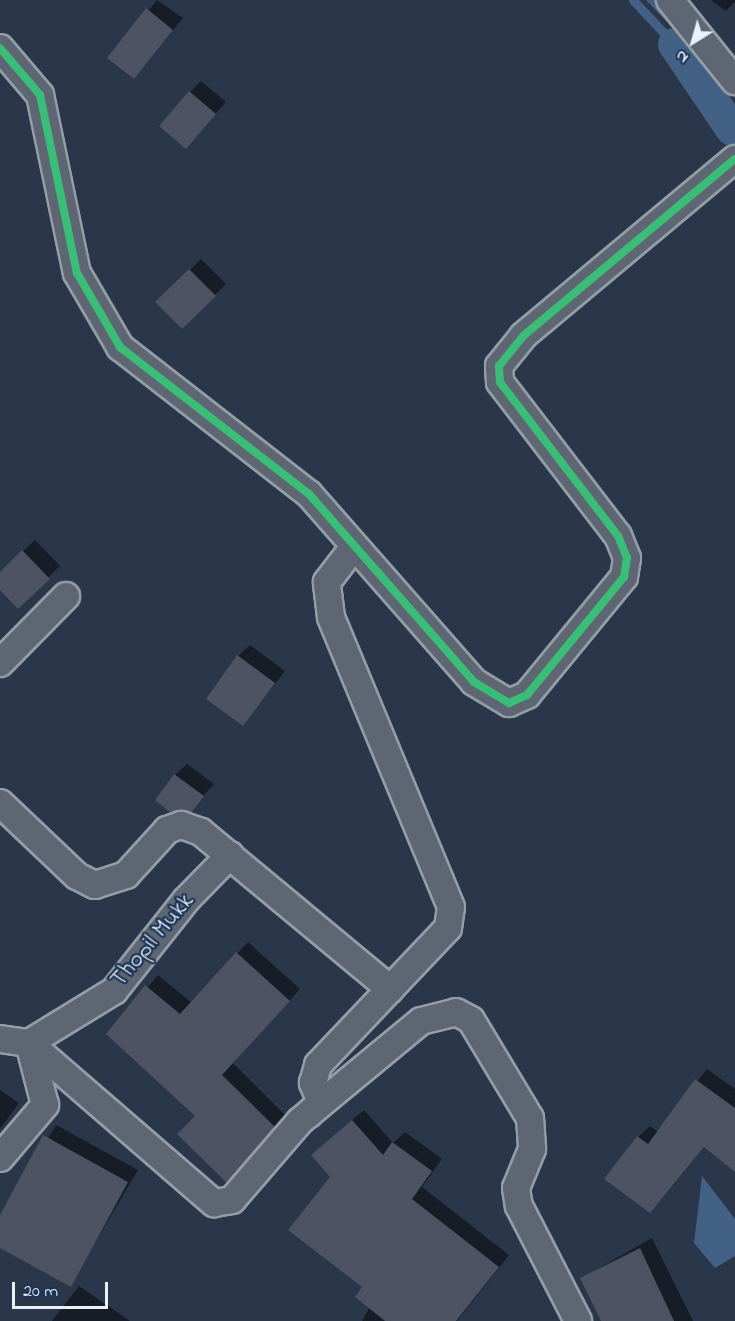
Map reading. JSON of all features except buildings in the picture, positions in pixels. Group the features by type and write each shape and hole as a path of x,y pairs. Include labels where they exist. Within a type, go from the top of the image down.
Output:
{"street":[{"path":"670,0 735,81"},
{"path":"0,48 40,95 77,273 120,347 309,494 353,548 490,696 509,703 527,695 624,576 627,558 618,536 500,382 499,366 523,336 735,159"},
{"path":"0,1039 29,1043 214,1203 232,1200 300,1121 321,1102 313,1083 318,1065 448,928 451,907 328,609 327,582 353,548"},
{"path":"0,663 66,596"},
{"path":"0,803 78,876 95,885 126,875 167,830 181,825 201,831 390,989"},
{"name":"Thopil Mukk","path":"29,1043 114,992 186,900 230,855"},
{"path":"300,1121 421,1021 447,1012 471,1020 530,1118 532,1149 516,1188 519,1206 578,1321"},
{"path":"0,1158 45,1105 29,1043"}],"water":[{"path":"646,0 658,0 735,86 735,93"},
{"path":"702,1176 735,1219 735,1256 715,1268 694,1243"}],"waterway":[{"path":"633,0 674,44"},
{"path":"674,44 731,128"}],"cycle path":[{"path":"0,48 40,95 77,273 120,347 309,494 474,682 509,703 527,695 624,577 627,558 618,536 500,382 499,366 523,336 735,159"}]}
